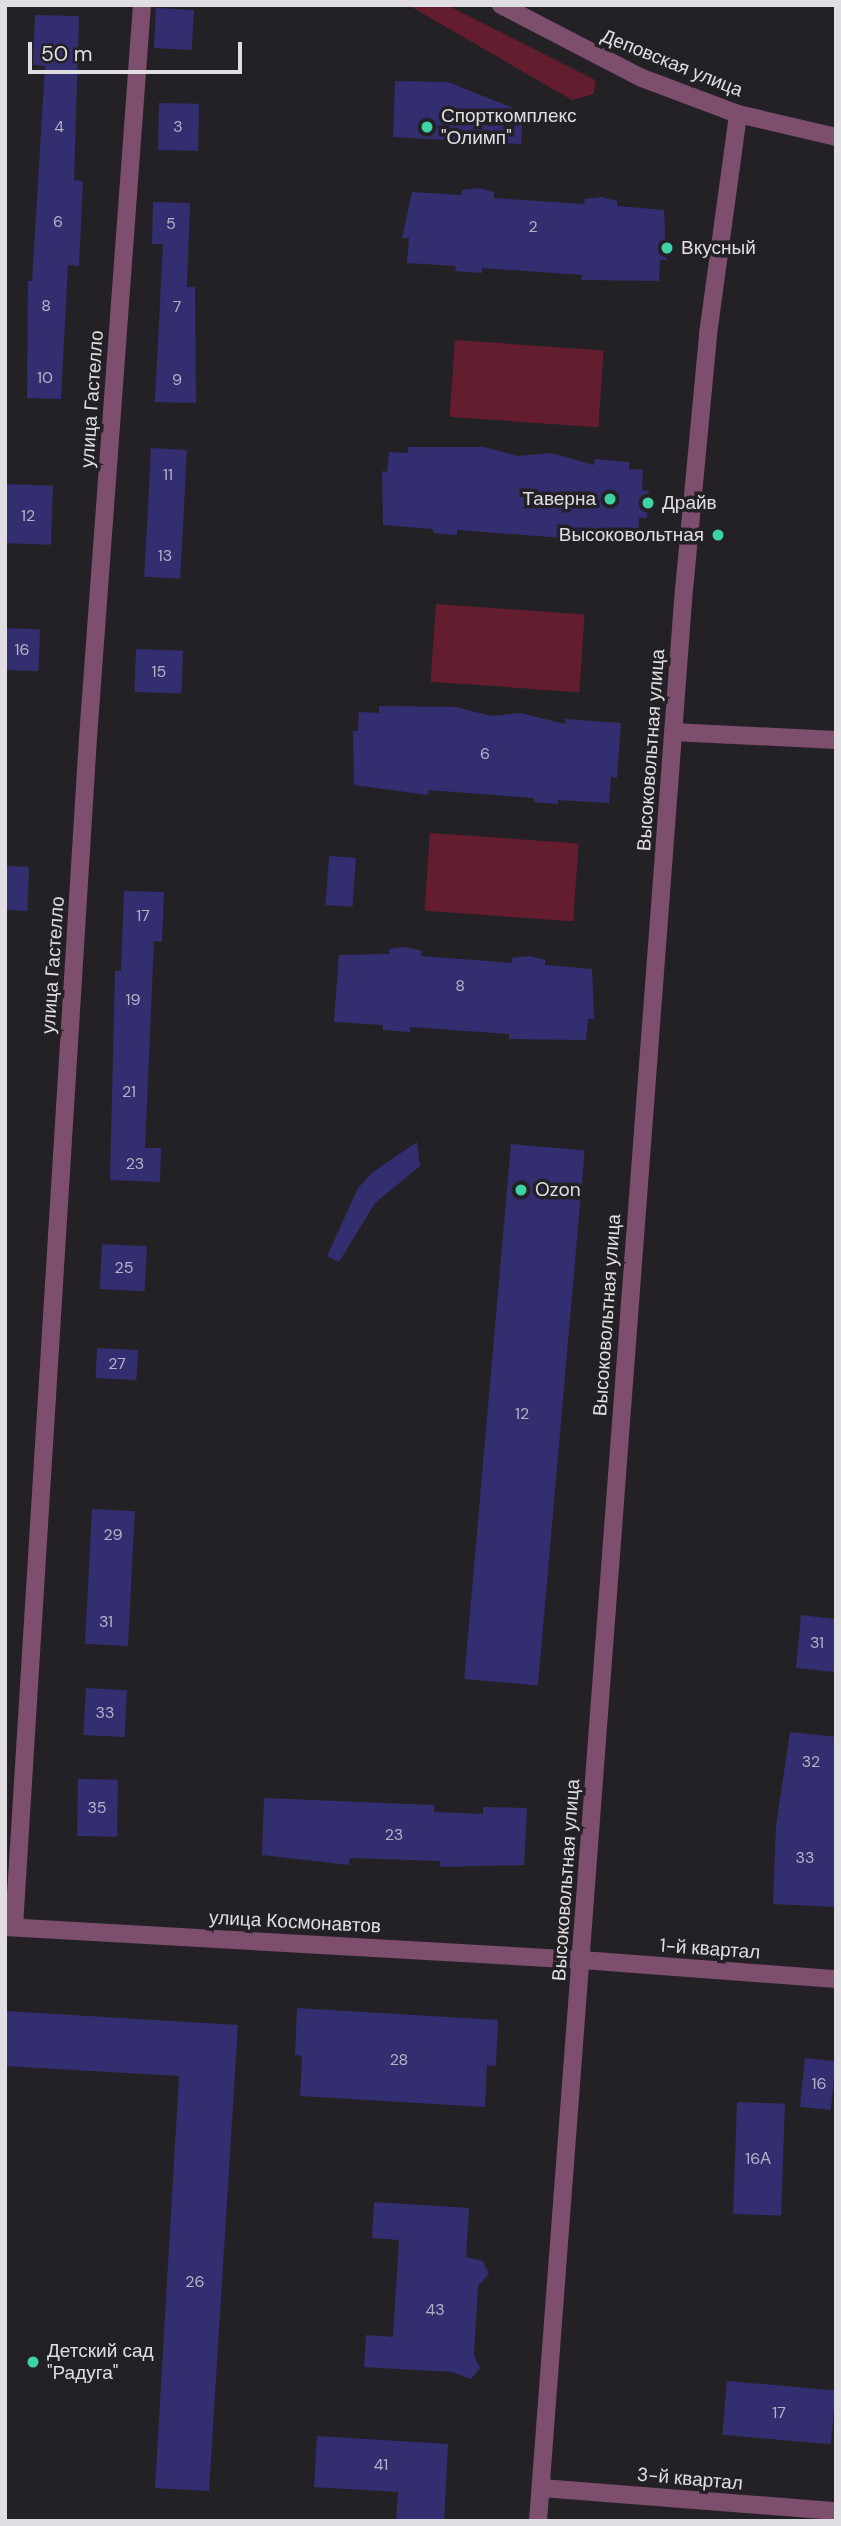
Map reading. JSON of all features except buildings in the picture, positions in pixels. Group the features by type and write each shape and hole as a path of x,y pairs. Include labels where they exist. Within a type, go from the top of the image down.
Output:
{"street":[{"name":"улица Гастелло","path":"10,1927 88,738 142,5"},
{"name":"Деповская улица","path":"501,5 642,78 738,114 836,137"},
{"name":"Высоковольтная улица","path":"538,2521 673,733 708,334 738,114"},
{"path":"673,733 836,740"},
{"name":"улица Космонавтов","path":"10,1927 582,1960"},
{"name":"1-й квартал","path":"582,1960 836,1979"},
{"name":"3-й квартал","path":"542,2488 836,2511"}],"shaded area":[{"path":"408,5 447,5 595,80 594,94 572,100"},
{"path":"455,340 604,350 598,427 450,417"},
{"path":"436,604 585,614 579,692 431,682"},
{"path":"430,833 579,843 573,921 425,911"}],"place":[{"name":"Спорткомплекс \"Олимп\"","path":"427,127"},
{"name":"Вкусный","path":"667,248"},
{"name":"Таверна","path":"610,499"},
{"name":"Драйв","path":"648,503"},
{"name":"Высоковольтная","path":"718,535"},
{"name":"Ozon","path":"521,1190"},
{"name":"Детский сад \"Радуга\"","path":"33,2362"}]}
